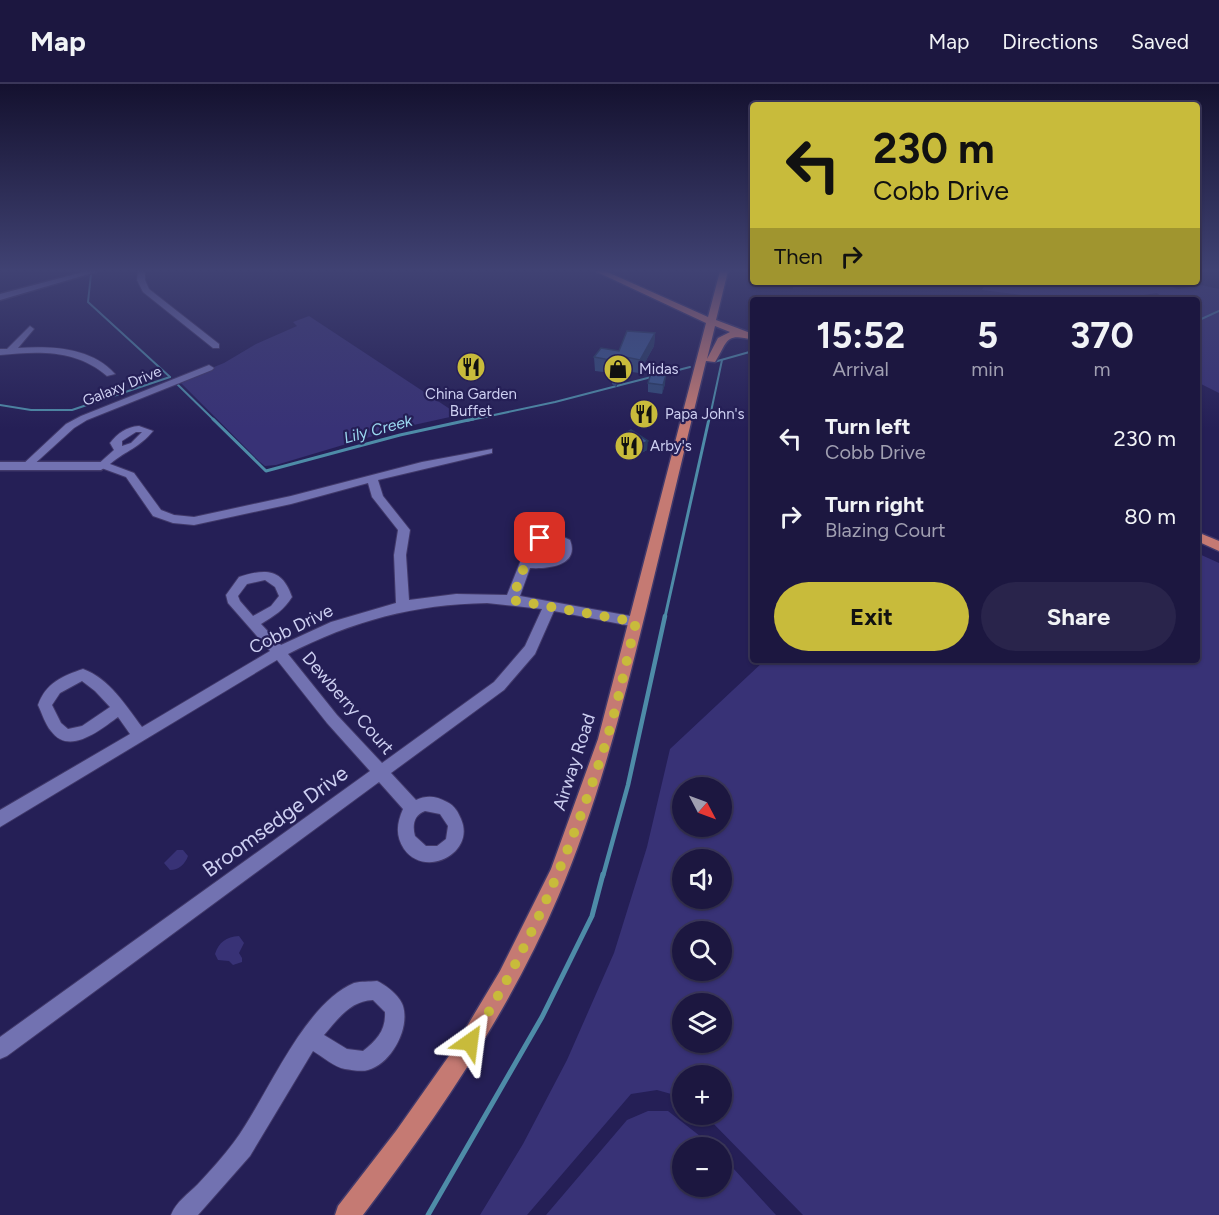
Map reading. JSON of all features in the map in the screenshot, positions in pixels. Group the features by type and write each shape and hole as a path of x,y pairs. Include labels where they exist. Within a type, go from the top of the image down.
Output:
{"main road":[{"name":"Airway Road","path":"347,1215 440,1090 480,1027 550,894 606,740 712,324"},
{"path":"725,324 750,336"},
{"path":"701,367 713,358 717,345 727,334 750,336"},
{"path":"1200,537 1219,546"}],"street":[{"path":"188,324 216,346"},
{"path":"10,351 30,329"},
{"path":"0,352 46,351 76,355 96,362 110,374"},
{"name":"Galaxy Drive","path":"26,466 70,426 84,418 209,368"},
{"path":"101,466 122,449"},
{"path":"0,466 115,468 130,475 151,508 164,517 184,521 291,500 372,478 489,451"},
{"path":"372,478 378,497 404,530 400,555 404,605"},
{"path":"512,600 526,564"},
{"name":"Cobb Drive","path":"0,819 279,652 339,624 404,605 447,599 512,600 636,622"},
{"name":"Broomsedge Drive","path":"0,1049 499,686 523,662 539,637 550,606"},
{"name":"Dewberry Court","path":"252,623 279,652 332,719 413,808"},
{"path":"119,709 86,731 66,736 56,727 45,705 48,694 63,682 83,675 96,682 119,709 140,736"},
{"path":"182,1215 209,1190 258,1125 297,1054 310,1037"}],"shaded area":[{"path":"295,324 321,324 459,415 400,428 276,465 265,466 179,381 224,363 256,344 297,326"},
{"path":"1200,324 1219,324 1219,393 1201,384"},
{"path":"1200,554 1219,563 1219,1215 803,1215 732,1143 732,1137 727,1137 715,1125 732,1125 732,1065 672,1065 672,1094 657,1090 631,1094 527,1215 480,1215 523,1144 567,1060 614,953 647,847 670,749 762,663 1200,663"},
{"path":"177,850 183,850 188,856 181,866 170,870 164,863"},
{"path":"239,936 244,943 239,953 242,962 233,965 229,961 218,960 215,954 221,943"},
{"path":"648,1111 668,1111 672,1114 672,1125 686,1125 701,1137 672,1137 672,1197 732,1197 732,1167 776,1215 546,1215 627,1120"}],"building":[{"path":"627,331 655,333 640,360 626,357 616,373 612,371 616,361 594,357 601,348 619,351"},
{"path":"651,373 666,375 663,385 648,383"},
{"path":"631,430 648,441 632,449 617,438"}],"waterway":[{"path":"0,405 31,410 72,410 170,377 112,324"},
{"name":"Lily Creek","path":"714,362 750,352"},
{"path":"709,421 722,360"},
{"name":"Lily Creek","path":"466,421 555,402 690,367"},
{"name":"Lily Creek","path":"176,383 215,421"},
{"name":"Lily Creek","path":"213,419 266,471 400,435 473,419"},
{"path":"665,617 709,419"},
{"path":"603,876 628,785 665,616"},
{"path":"428,1215 542,1017 592,916 603,874"}],"place":[{"name":"China Garden Buffet","path":"471,367"},
{"name":"Midas","path":"618,369"},
{"name":"Papa John's","path":"644,414"},
{"name":"Arby's","path":"629,446"}],"route":[{"path":"470,1042 550,894 606,740 636,622 512,600 531,548 540,538"}]}
